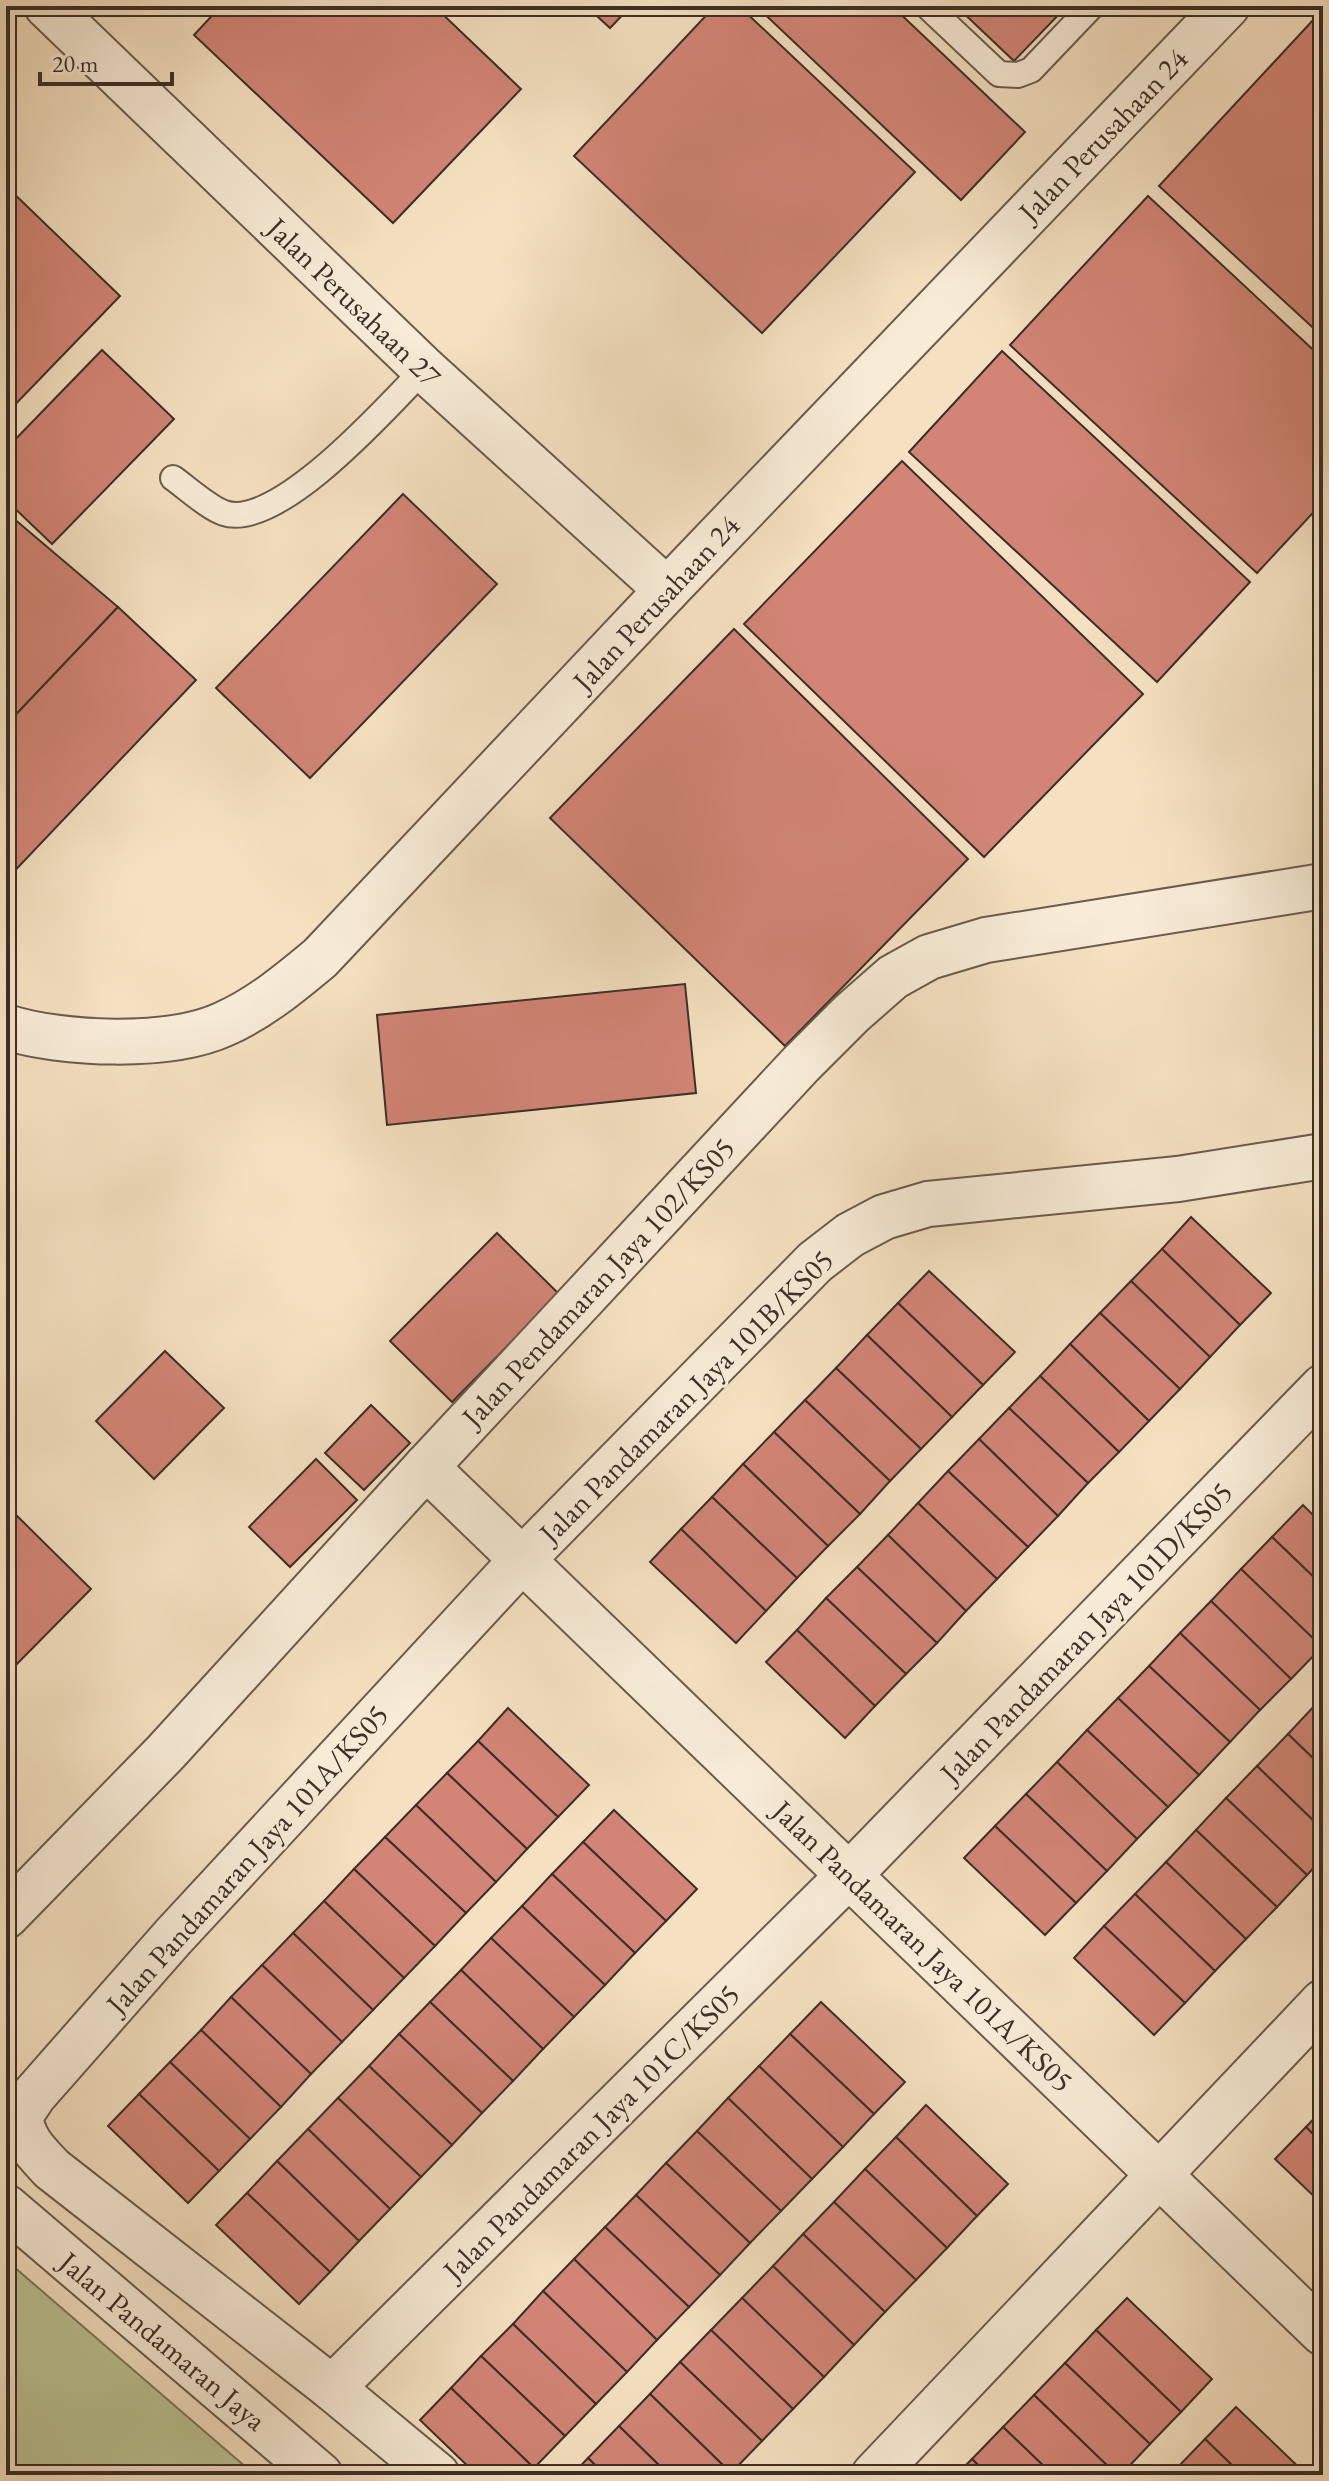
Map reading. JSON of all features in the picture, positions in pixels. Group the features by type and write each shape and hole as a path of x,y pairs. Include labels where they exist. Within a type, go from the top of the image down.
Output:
{"street":[{"name":"Jalan Perusahaan 24","path":"6,1027 33,1036 82,1039 132,1041 191,1035 224,1024 275,995 320,958 667,590 1227,6"},
{"name":"Jalan Perusahaan 27","path":"49,7 424,369 667,590"},
{"name":"Jalan Pendamaran Jaya 102/KS05","path":"6,1916 166,1752 801,1064 893,977 929,957 986,940 1323,886"},
{"name":"Jalan Pandamaran Jaya 101B/KS05","path":"522,1560 815,1262 850,1235 884,1217 928,1204 1178,1179 1323,1156"},
{"name":"Jalan Pandamaran Jaya 101D/KS05","path":"849,1875 1323,1387"},
{"name":"Jalan Pandamaran Jaya 101A/KS05","path":"426,1467 1323,2333"},
{"name":"Jalan Pandamaran Jaya 101A/KS05","path":"437,2475 332,2388 52,2169 30,2146 22,2131 20,2116 34,2095 173,1937 522,1560"},
{"name":"Jalan Pandamaran Jaya 101C/KS05","path":"332,2388 849,1875"},
{"path":"874,2475 1323,2002"},
{"name":"Jalan Pandamaran Jaya","path":"6,2207 320,2475"}],"lane":[{"path":"927,6 999,74 1018,75 1031,70 1092,6"},
{"path":"173,478 225,514 247,515 276,504 318,473 424,369"}],"green space":[{"path":"6,2260 255,2475 6,2475"}],"building":[{"path":"221,6 434,6 521,89 393,223 194,35"},
{"path":"586,6 631,6 610,28"},
{"path":"715,6 739,6 915,172 762,333 574,156"},
{"path":"756,6 892,6 1025,132 961,200"},
{"path":"956,6 1067,6 1014,61"},
{"path":"1314,19 1323,28 1323,337 1159,186"},
{"path":"6,186 120,296 6,414"},
{"path":"1148,196 1323,359 1323,502 1257,573 1010,345"},
{"path":"102,350 174,419 52,544 6,500 6,449"},
{"path":"1002,351 1250,582 1157,682 909,452"},
{"path":"902,461 1143,694 984,857 744,624"},
{"path":"403,494 497,584 310,778 216,688"},
{"path":"6,512 118,607 6,725"},
{"path":"118,607 196,680 6,880 6,725"},
{"path":"734,629 968,859 785,1046 550,818"},
{"path":"685,984 696,1093 387,1125 377,1015"},
{"path":"1191,1217 1271,1293 1240,1325 1162,1249"},
{"path":"497,1233 559,1294 452,1402 390,1341"},
{"path":"1162,1249 1240,1325 1210,1357 1131,1281"},
{"path":"929,1271 1015,1352 983,1385 898,1303"},
{"path":"1131,1281 1210,1357 1180,1389 1100,1313"},
{"path":"898,1303 983,1385 952,1417 867,1335"},
{"path":"1100,1313 1180,1389 1149,1421 1070,1344"},
{"path":"867,1335 952,1417 921,1449 836,1368"},
{"path":"1070,1344 1149,1421 1119,1452 1040,1376"},
{"path":"165,1351 224,1408 154,1479 96,1421"},
{"path":"836,1368 921,1449 890,1481 805,1400"},
{"path":"1040,1376 1119,1452 1088,1483 1009,1408"},
{"path":"805,1400 890,1481 860,1514 774,1432"},
{"path":"371,1405 410,1443 364,1490 325,1453"},
{"path":"1009,1408 1088,1483 1058,1516 979,1439"},
{"path":"774,1432 860,1514 828,1546 743,1464"},
{"path":"979,1439 1058,1516 1028,1547 948,1471"},
{"path":"316,1459 357,1500 290,1567 249,1527"},
{"path":"743,1464 828,1546 797,1578 712,1497"},
{"path":"948,1471 1028,1547 997,1579 918,1503"},
{"path":"712,1497 797,1578 766,1611 681,1529"},
{"path":"918,1503 997,1579 966,1611 888,1535"},
{"path":"6,1505 91,1589 6,1675"},
{"path":"1303,1505 1323,1525 1323,1586 1272,1537"},
{"path":"681,1529 766,1611 736,1643 650,1562"},
{"path":"888,1535 966,1611 937,1643 857,1567"},
{"path":"1272,1537 1323,1586 1322,1647 1241,1569"},
{"path":"857,1567 937,1643 906,1674 826,1598"},
{"path":"1241,1569 1322,1647 1291,1679 1211,1601"},
{"path":"826,1598 906,1674 875,1706 797,1630"},
{"path":"1211,1601 1291,1679 1260,1710 1180,1633"},
{"path":"797,1630 875,1706 845,1738 766,1662"},
{"path":"1180,1633 1260,1710 1230,1742 1149,1666"},
{"path":"1149,1666 1230,1742 1199,1775 1118,1698"},
{"path":"1118,1698 1199,1775 1168,1807 1087,1730"},
{"path":"1318,1702 1323,1707 1323,1768 1288,1734"},
{"path":"508,1708 589,1785 558,1817 478,1741"},
{"path":"1087,1730 1168,1807 1137,1839 1057,1762"},
{"path":"1288,1734 1323,1768 1323,1830 1257,1766"},
{"path":"478,1741 558,1817 527,1849 447,1773"},
{"path":"1057,1762 1137,1839 1107,1871 1026,1794"},
{"path":"1257,1766 1323,1830 1323,1858 1307,1875 1226,1798"},
{"path":"447,1773 527,1849 496,1882 416,1805"},
{"path":"1026,1794 1107,1871 1076,1903 995,1826"},
{"path":"1226,1798 1307,1875 1277,1907 1196,1830"},
{"path":"416,1805 496,1882 466,1913 385,1837"},
{"path":"614,1810 697,1889 666,1921 583,1842"},
{"path":"995,1826 1076,1903 1045,1935 964,1858"},
{"path":"1196,1830 1277,1907 1246,1939 1166,1862"},
{"path":"385,1837 466,1913 435,1946 354,1869"},
{"path":"583,1842 666,1921 635,1953 552,1874"},
{"path":"1166,1862 1246,1939 1215,1971 1135,1894"},
{"path":"354,1869 435,1946 404,1978 324,1901"},
{"path":"552,1874 635,1953 605,1985 522,1906"},
{"path":"1135,1894 1215,1971 1185,2003 1104,1926"},
{"path":"324,1901 404,1978 373,2010 293,1933"},
{"path":"522,1906 605,1985 574,2017 491,1938"},
{"path":"1104,1926 1185,2003 1154,2035 1074,1958"},
{"path":"293,1933 373,2010 342,2042 262,1965"},
{"path":"491,1938 574,2017 543,2049 461,1970"},
{"path":"262,1965 342,2042 311,2074 231,1997"},
{"path":"461,1970 543,2049 513,2081 430,2002"},
{"path":"231,1997 311,2074 281,2107 201,2030"},
{"path":"430,2002 513,2081 482,2113 399,2034"},
{"path":"821,2002 905,2082 874,2114 790,2034"},
{"path":"201,2030 281,2107 250,2139 170,2062"},
{"path":"399,2034 482,2113 452,2145 369,2066"},
{"path":"790,2034 874,2114 843,2147 759,2066"},
{"path":"170,2062 250,2139 219,2171 139,2094"},
{"path":"369,2066 452,2145 421,2177 338,2098"},
{"path":"759,2066 843,2147 812,2179 728,2098"},
{"path":"139,2094 219,2171 188,2203 108,2126"},
{"path":"338,2098 421,2177 390,2209 308,2129"},
{"path":"728,2098 812,2179 781,2211 697,2131"},
{"path":"926,2105 1008,2184 977,2216 896,2137"},
{"path":"1323,2109 1323,2144 1306,2127"},
{"path":"1306,2127 1323,2144 1323,2205 1275,2159"},
{"path":"308,2129 390,2209 359,2241 277,2161"},
{"path":"697,2131 781,2211 750,2243 666,2163"},
{"path":"896,2137 977,2216 947,2248 865,2169"},
{"path":"277,2161 359,2241 330,2272 247,2193"},
{"path":"666,2163 750,2243 720,2275 636,2195"},
{"path":"865,2169 947,2248 916,2280 834,2202"},
{"path":"247,2193 330,2272 299,2304 216,2225"},
{"path":"636,2195 720,2275 689,2307 605,2227"},
{"path":"834,2202 916,2280 885,2312 803,2234"},
{"path":"605,2227 689,2307 657,2340 574,2259"},
{"path":"803,2234 885,2312 854,2345 773,2266"},
{"path":"574,2259 657,2340 627,2372 543,2291"},
{"path":"773,2266 854,2345 824,2377 742,2298"},
{"path":"543,2291 627,2372 596,2404 513,2324"},
{"path":"742,2298 824,2377 793,2409 711,2330"},
{"path":"1127,2298 1212,2379 1181,2412 1096,2330"},
{"path":"513,2324 596,2404 565,2436 481,2356"},
{"path":"711,2330 793,2409 762,2441 680,2362"},
{"path":"1096,2330 1181,2412 1150,2444 1065,2363"},
{"path":"481,2356 565,2436 534,2468 451,2388"},
{"path":"680,2362 762,2441 731,2473 650,2394"},
{"path":"1065,2363 1150,2444 1121,2475 1117,2475 1034,2395"},
{"path":"451,2388 534,2468 528,2475 477,2475 420,2420"},
{"path":"650,2394 731,2473 729,2475 669,2475 619,2426"},
{"path":"1034,2395 1117,2475 1053,2475 1003,2427"},
{"path":"1236,2407 1307,2475 1242,2475 1205,2439"},
{"path":"619,2426 669,2475 605,2475 588,2458"},
{"path":"1003,2427 1053,2475 988,2475 972,2459"},
{"path":"1205,2439 1242,2475 1177,2475 1174,2471"},
{"path":"588,2458 605,2475 572,2475"},
{"path":"972,2459 988,2475 956,2475"}]}
